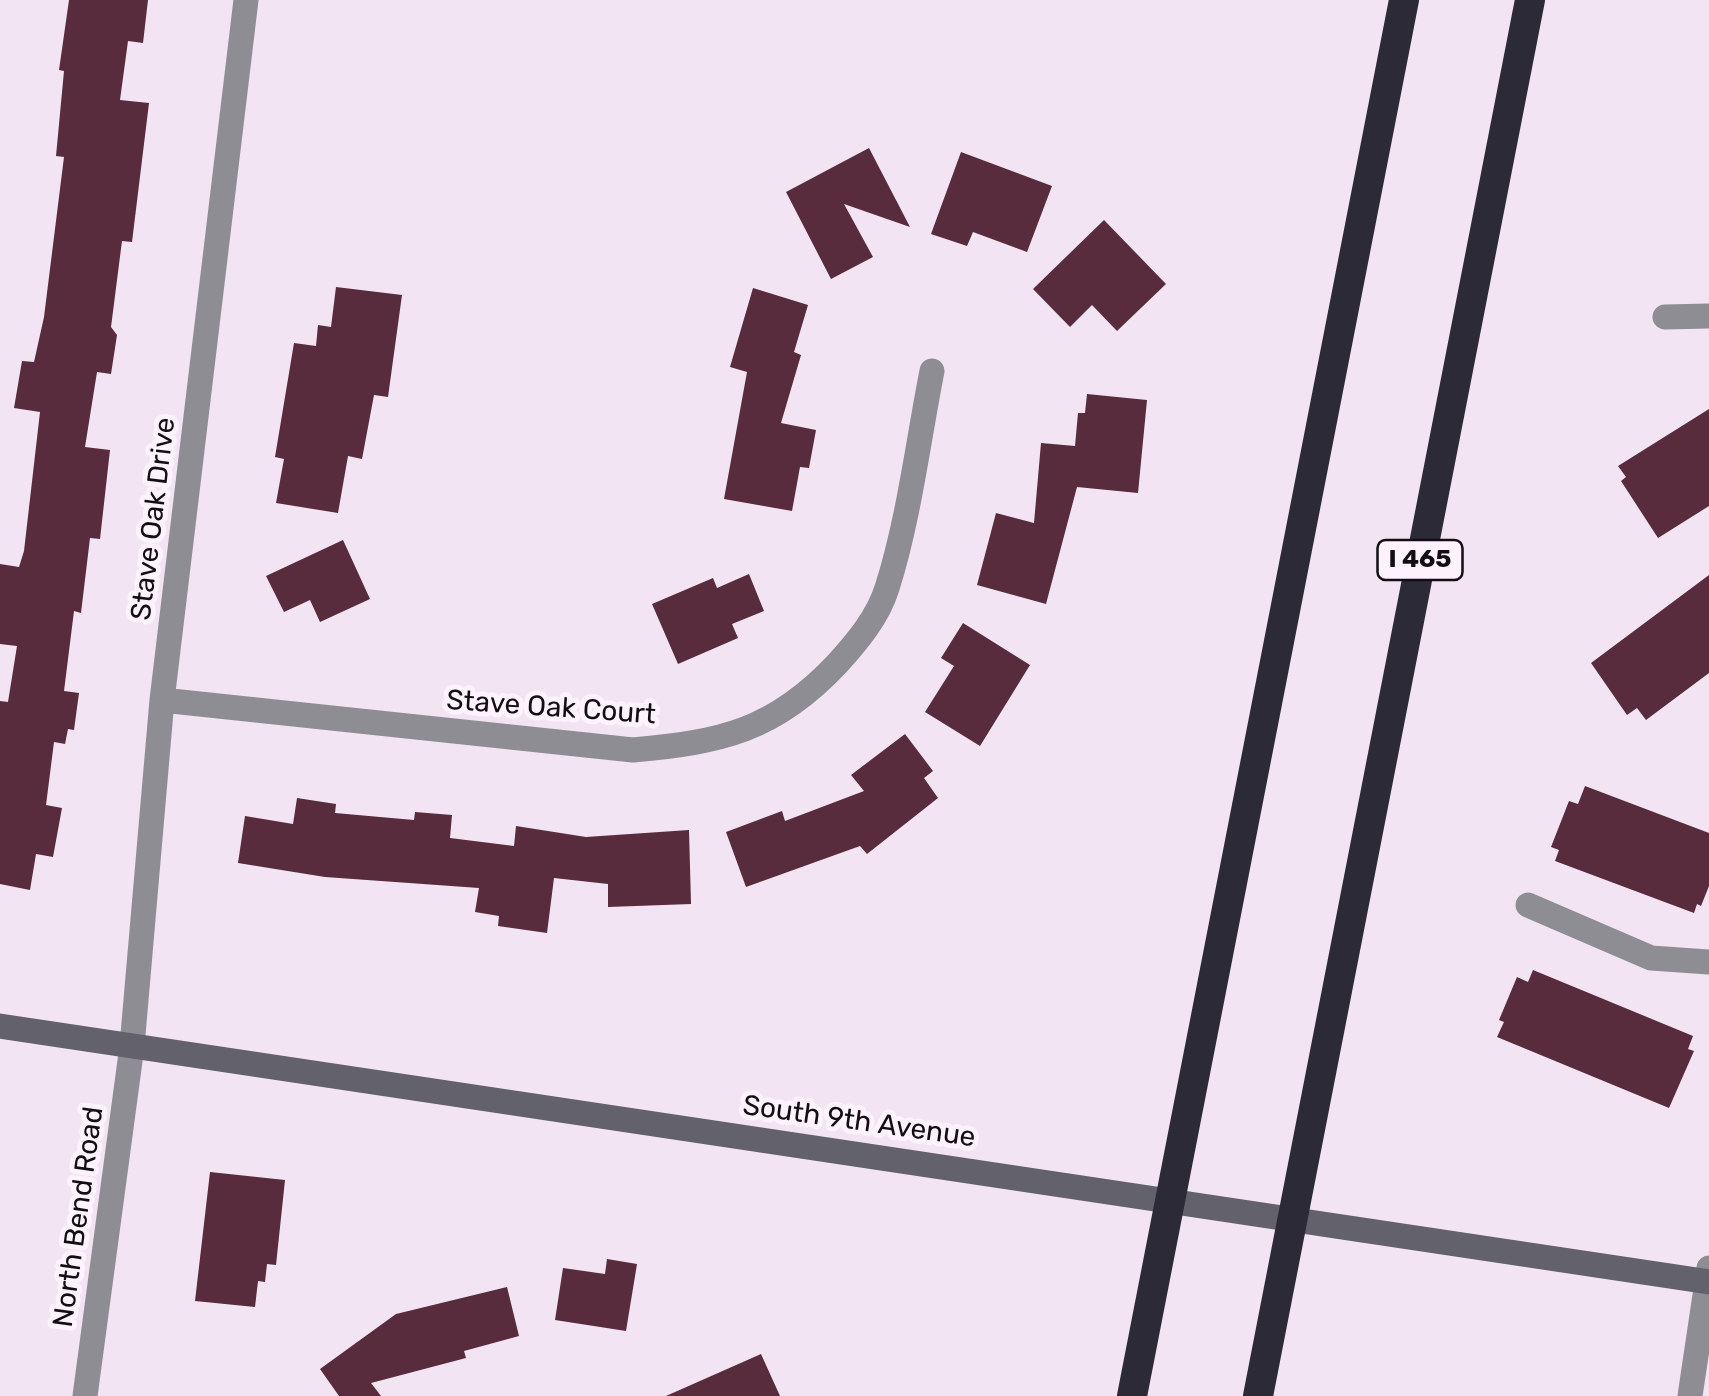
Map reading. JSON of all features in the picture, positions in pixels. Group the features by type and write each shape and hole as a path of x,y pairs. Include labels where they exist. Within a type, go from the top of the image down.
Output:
{"highway":[{"path":"1132,1396 1404,0"},
{"name":"I 465","path":"1258,1396 1530,0"}],"street":[{"name":"Stave Oak Drive","path":"132,1046 162,700 246,0"},
{"path":"1665,318 1709,316"},
{"name":"Stave Oak Court","path":"162,700 633,750 703,744 739,734 786,710 813,689 862,637 887,590 932,371"},
{"path":"1528,905 1651,958 1709,962"},
{"name":"South 9th Avenue","path":"0,1026 1708,1277"},
{"name":"North Bend Road","path":"85,1396 132,1046"},
{"path":"1690,1396 1708,1277"}],"building":[{"path":"69,0 148,0 143,43 128,41 120,100 149,103 132,242 122,241 111,327 117,335 111,374 97,372 85,447 110,450 100,539 90,538 81,613 74,611 64,691 79,693 74,730 68,729 65,744 54,742 46,805 62,808 53,857 36,854 30,890 0,884 0,701 8,702 17,646 0,644 0,564 19,567 24,551 40,412 14,408 22,361 34,362 44,317 64,157 56,156 64,71 59,70"},
{"path":"869,148 910,227 844,204 873,257 831,279 786,192"},
{"path":"961,152 1052,186 1027,252 973,232 967,246 931,234"},
{"path":"1104,220 1166,284 1117,331 1092,305 1070,327 1033,289"},
{"path":"336,287 402,295 388,397 374,395 362,459 348,456 338,513 276,503 284,459 275,457 294,343 316,346 318,325 331,327"},
{"path":"753,288 808,305 794,352 801,355 781,423 816,430 809,468 800,467 792,511 724,499 747,372 730,367"},
{"path":"1087,394 1147,400 1138,493 1077,487 1046,604 977,585 996,513 1034,523 1041,443 1075,446 1078,413 1085,413"},
{"path":"1709,409 1709,506 1658,538 1621,481 1626,477 1618,466"},
{"path":"343,540 370,599 320,622 310,600 284,612 266,576"},
{"path":"749,574 764,611 732,624 738,638 678,664 652,604 713,578 717,588"},
{"path":"1709,575 1709,673 1646,720 1637,708 1627,715 1591,663"},
{"path":"963,623 1030,665 980,746 925,712 954,666 941,658"},
{"path":"905,734 933,771 924,778 938,798 867,854 860,846 746,887 726,832 782,811 785,821 864,791 851,775"},
{"path":"1585,786 1709,833 1709,886 1694,913 1555,861 1559,850 1551,847 1569,801 1578,804"},
{"path":"297,798 336,804 335,813 414,820 415,812 452,815 450,838 514,846 516,826 586,837 689,830 691,904 608,907 608,884 554,878 547,933 498,926 499,916 475,912 479,888 325,877 238,863 245,816 293,824"},
{"path":"1533,970 1693,1036 1688,1049 1694,1051 1669,1108 1497,1037 1504,1022 1499,1020 1517,977 1528,982"},
{"path":"210,1172 285,1180 276,1265 267,1264 265,1282 258,1281 255,1307 195,1301"},
{"path":"607,1259 637,1264 626,1331 555,1320 563,1268 605,1274"},
{"path":"507,1287 519,1336 464,1351 466,1358 371,1383 381,1396 339,1396 320,1369 396,1314"},
{"path":"761,1354 780,1396 666,1396"}]}
